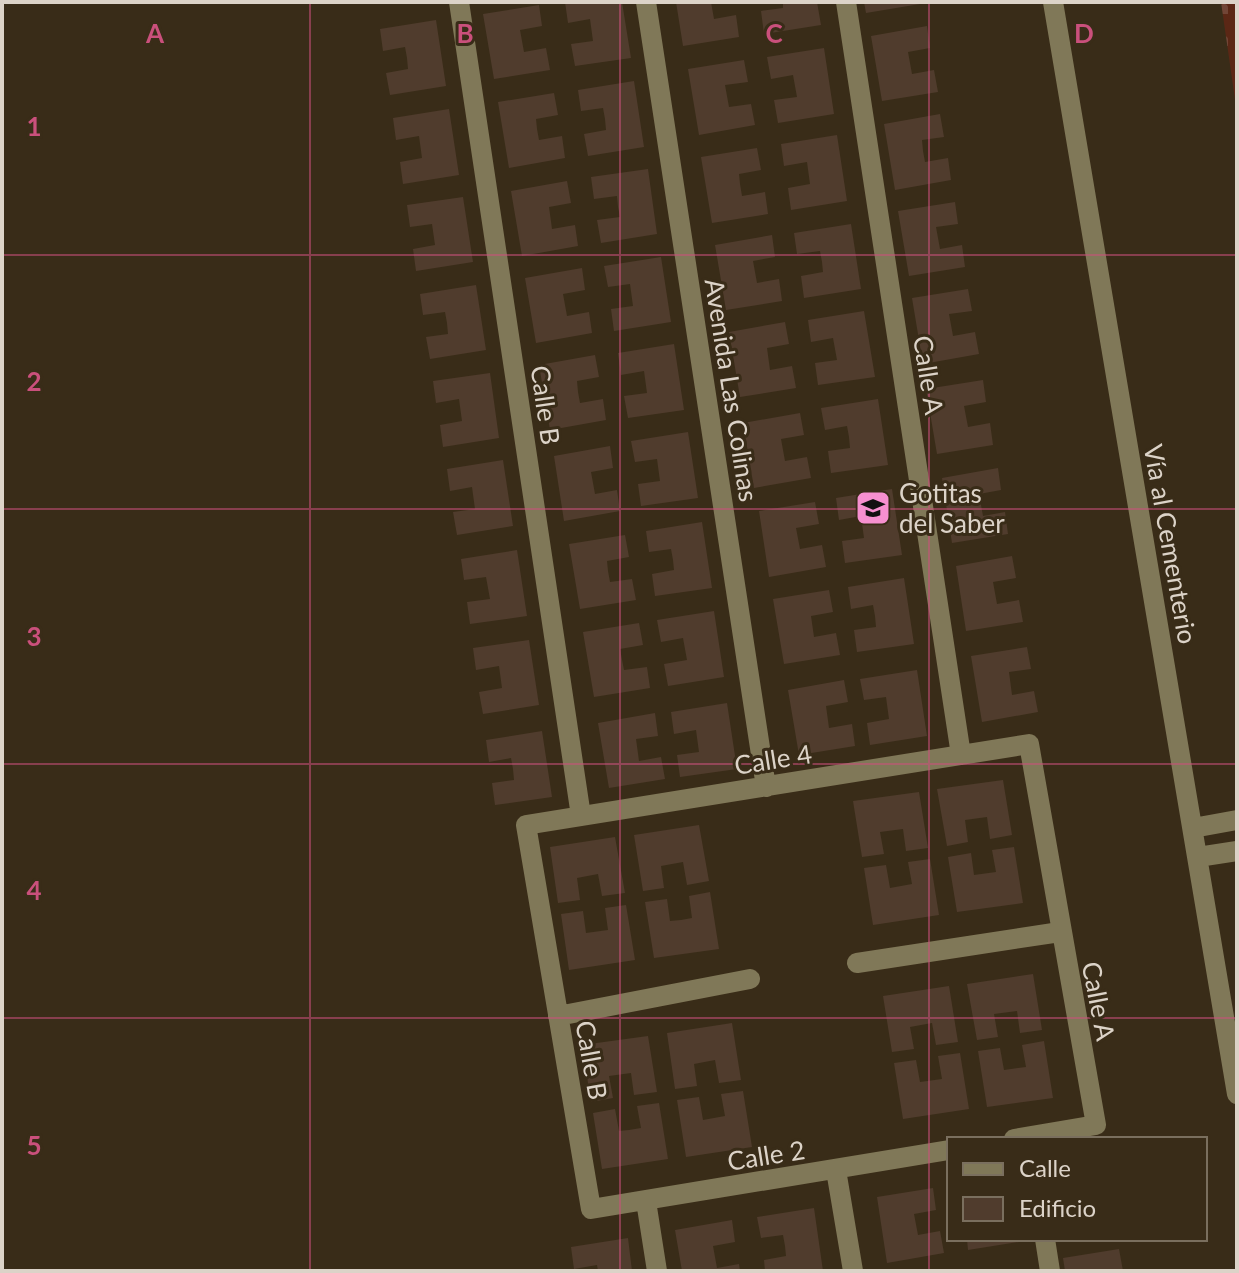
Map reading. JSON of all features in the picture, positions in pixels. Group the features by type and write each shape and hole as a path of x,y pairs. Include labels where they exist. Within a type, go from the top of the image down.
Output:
{"street":[{"name":"Calle B","path":"459,2 581,816"},
{"name":"Avenida Las Colinas","path":"646,2 766,787"},
{"name":"Calle A","path":"846,2 961,755"},
{"name":"Vía al Cementerio","path":"1053,2 1237,1094"},
{"name":"Calle 4","path":"526,825 1029,744"},
{"name":"Calle A","path":"1029,744 1096,1125 1030,1137"},
{"path":"1193,828 1237,820"},
{"name":"Calle B","path":"526,825 591,1209"},
{"path":"1198,857 1237,851"},
{"path":"857,963 1060,932"},
{"path":"558,1016 750,979"},
{"name":"Calle 2","path":"591,1209 947,1150"},
{"path":"836,1170 853,1271"},
{"path":"646,1201 657,1271"},
{"path":"1045,1241 1050,1271"}],"green space":[{"path":"1221,2 1237,2 1237,113"}],"building":[{"path":"565,2 622,2 631,58 575,66 571,44 593,41 590,19 568,23"},
{"path":"676,2 711,2 714,19 736,15 739,37 683,46"},
{"path":"783,2 817,2 821,25 764,34 761,11 783,8"},
{"path":"864,2 920,2 920,4 866,13"},
{"path":"539,5 542,26 520,30 524,52 546,48 550,70 494,79 483,14"},
{"path":"436,20 446,86 390,95 386,73 408,69 407,58 405,47 383,51 380,29"},
{"path":"927,26 930,48 908,52 912,74 934,70 938,92 882,101 871,36"},
{"path":"824,48 834,114 778,123 774,100 797,97 793,75 771,79 767,57"},
{"path":"744,60 748,82 725,85 729,107 751,104 755,125 699,135 688,69"},
{"path":"634,81 644,147 588,156 584,134 606,130 605,119 603,108 581,111 578,90"},
{"path":"554,93 558,115 536,119 537,129 539,140 562,136 565,158 509,168 498,102"},
{"path":"449,109 459,175 403,184 400,162 422,158 419,136 396,140 393,118"},
{"path":"940,114 944,137 922,140 923,151 925,162 948,158 951,180 895,190 884,124"},
{"path":"837,135 847,201 791,210 788,188 810,184 807,162 784,166 781,144"},
{"path":"757,148 761,170 739,174 742,196 765,192 768,214 712,223 701,157"},
{"path":"648,169 657,234 601,243 597,220 620,217 617,196 594,199 591,177"},
{"path":"567,181 571,203 549,207 552,229 575,225 578,246 522,256 511,191"},
{"path":"463,197 473,262 416,271 413,249 435,245 432,224 410,227 407,205"},
{"path":"955,202 958,224 936,227 940,249 962,245 965,267 909,276 898,211"},
{"path":"851,224 861,289 804,298 801,276 823,272 822,262 820,251 797,254 794,233"},
{"path":"772,235 775,257 753,261 757,283 779,279 782,301 726,310 715,245"},
{"path":"661,257 671,322 614,331 611,309 633,306 630,284 608,287 604,266"},
{"path":"582,268 585,290 563,294 567,316 589,312 592,333 536,343 525,278"},
{"path":"476,285 486,350 430,359 426,337 448,334 447,323 445,312 423,315 420,294"},
{"path":"968,289 972,311 949,314 953,336 975,332 979,354 923,364 912,298"},
{"path":"864,311 875,377 818,385 815,363 837,360 833,338 811,342 808,320"},
{"path":"785,322 789,344 767,348 770,370 792,366 796,388 740,397 729,332"},
{"path":"674,344 684,410 628,418 624,396 647,393 644,371 621,375 618,353"},
{"path":"595,355 599,377 577,381 578,392 580,403 603,399 606,420 550,430 539,365"},
{"path":"490,373 499,438 443,447 440,425 462,421 459,399 436,403 433,381"},
{"path":"983,380 986,402 964,406 968,427 990,423 993,445 937,454 926,389"},
{"path":"878,399 888,465 831,473 828,451 850,448 849,437 847,426 825,430 821,408"},
{"path":"800,413 804,435 781,439 785,461 807,457 811,478 754,488 743,423"},
{"path":"688,432 698,498 641,506 638,484 660,481 657,459 635,462 631,441"},
{"path":"610,446 613,468 591,472 595,494 617,490 620,511 564,521 554,456"},
{"path":"503,460 513,526 457,535 453,512 475,509 472,487 450,491 447,469"},
{"path":"998,468 1001,490 979,494 983,516 1005,512 1008,534 952,543 942,478"},
{"path":"892,489 902,555 845,563 842,541 864,538 861,516 839,520 836,498"},
{"path":"815,502 819,524 796,528 800,549 822,545 826,567 769,577 759,511"},
{"path":"702,522 712,588 655,596 652,574 674,570 673,560 671,549 649,552 646,531"},
{"path":"625,535 629,557 607,561 608,571 610,582 632,579 636,600 580,609 569,544"},
{"path":"517,550 527,616 470,624 467,602 490,599 486,577 464,580 461,559"},
{"path":"1012,556 1016,578 993,582 997,604 1019,600 1023,622 966,631 956,566"},
{"path":"904,578 914,644 857,652 854,630 876,627 875,616 873,605 851,609 848,587"},
{"path":"829,590 833,612 811,616 814,637 836,633 840,655 784,664 773,599"},
{"path":"714,611 724,677 668,686 664,664 687,660 683,638 661,642 657,620"},
{"path":"639,623 643,645 620,649 624,670 647,667 650,688 594,697 583,632"},
{"path":"529,640 539,705 483,714 479,692 502,688 499,666 476,670 473,648"},
{"path":"1027,647 1031,669 1009,672 1012,695 1034,691 1038,712 982,722 971,656"},
{"path":"917,670 927,736 870,745 867,723 889,719 886,697 864,700 860,679"},
{"path":"844,680 848,702 826,706 829,728 852,724 855,746 799,755 788,690"},
{"path":"727,703 737,769 680,777 677,755 699,752 696,730 674,734 671,712"},
{"path":"655,713 658,736 636,739 639,761 661,757 665,779 609,788 598,723"},
{"path":"542,731 552,797 495,805 492,783 514,780 513,769 511,758 489,762 486,740"},
{"path":"1003,780 1012,835 990,839 987,817 965,820 968,842 947,846 937,789"},
{"path":"919,792 928,848 906,851 903,829 880,832 884,854 862,857 853,801"},
{"path":"699,825 709,881 687,885 683,862 661,866 664,888 643,891 634,835"},
{"path":"615,837 625,893 602,896 598,874 577,878 580,900 558,903 550,847"},
{"path":"1014,847 1023,903 957,912 948,857 971,853 974,875 996,872 992,850"},
{"path":"930,859 939,915 873,925 864,868 886,865 890,888 912,884 908,862"},
{"path":"710,892 719,949 654,958 645,902 667,899 670,921 681,920 692,918 689,896"},
{"path":"626,905 635,960 569,970 561,914 583,911 586,933 608,930 605,908"},
{"path":"1033,974 1042,1030 1020,1033 1017,1011 994,1014 998,1037 977,1040 967,984"},
{"path":"949,986 958,1042 936,1045 932,1023 910,1027 914,1049 892,1052 883,996"},
{"path":"732,1023 741,1080 719,1083 715,1060 694,1064 697,1086 675,1089 667,1033"},
{"path":"648,1036 657,1092 634,1095 631,1073 609,1076 613,1098 591,1102 582,1045"},
{"path":"1044,1041 1053,1098 987,1107 978,1051 1000,1048 1004,1070 1026,1067 1022,1045"},
{"path":"960,1053 969,1109 903,1119 894,1063 916,1060 920,1082 942,1079 938,1056"},
{"path":"743,1091 752,1147 686,1157 677,1100 699,1097 703,1120 725,1116 721,1094"},
{"path":"659,1103 668,1159 602,1169 593,1113 615,1109 619,1131 629,1130 641,1128 637,1106"},
{"path":"933,1188 936,1210 914,1214 918,1235 940,1231 944,1253 887,1263 877,1197"},
{"path":"814,1208 823,1271 765,1271 764,1260 786,1256 785,1246 783,1235 761,1238 757,1217"},
{"path":"732,1220 735,1242 713,1246 717,1268 739,1264 740,1271 682,1271 675,1230"},
{"path":"628,1238 632,1271 598,1271 597,1265 574,1269 571,1247"},
{"path":"967,1241 1025,1241 968,1250"},
{"path":"1119,1249 1123,1271 1065,1271 1063,1258"}],"place":[{"name":"Gotitas del Saber","path":"873,508"}]}
